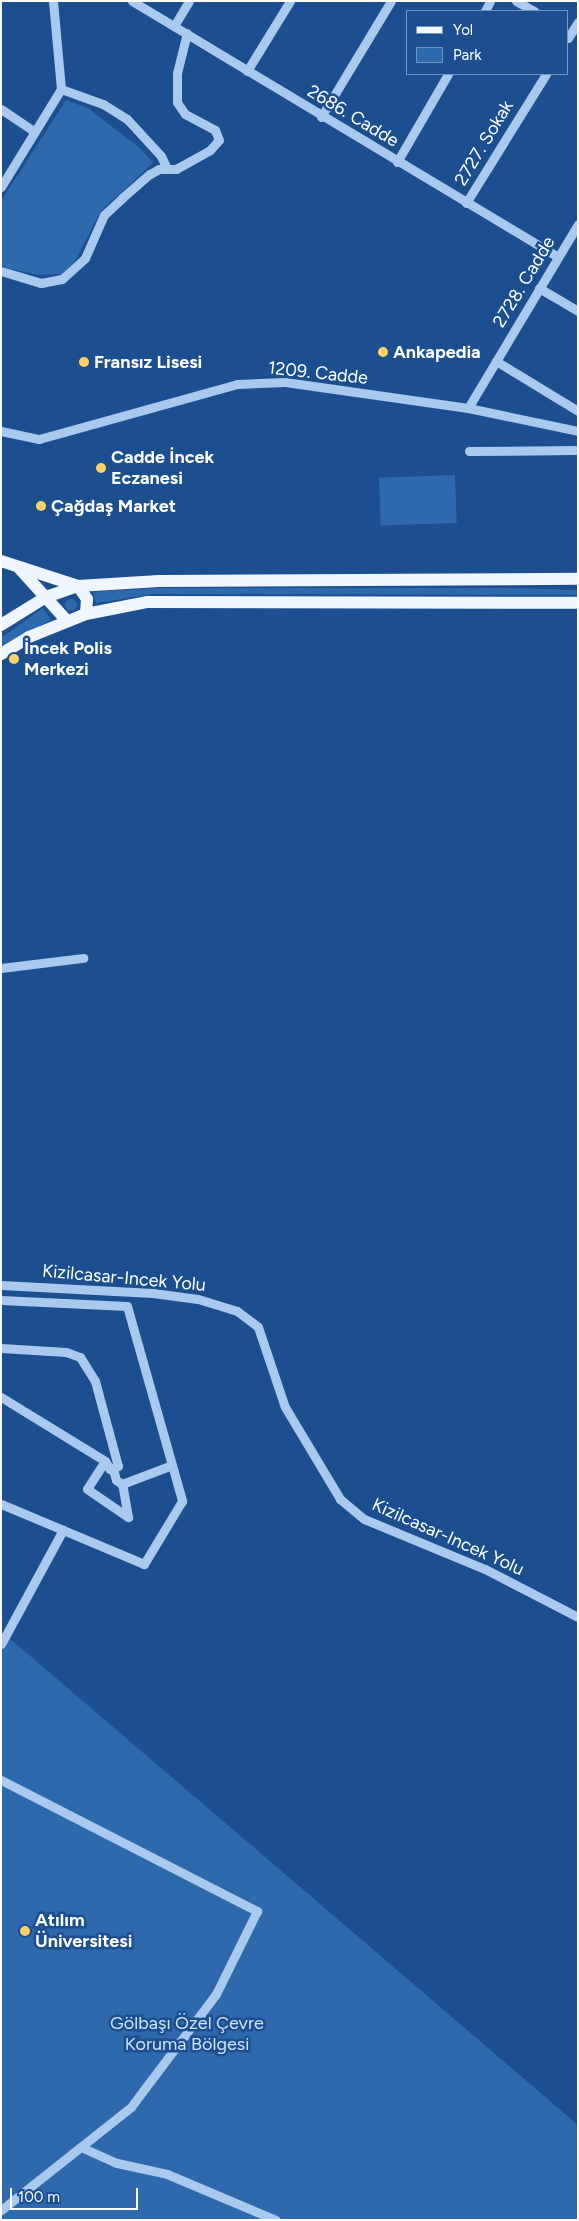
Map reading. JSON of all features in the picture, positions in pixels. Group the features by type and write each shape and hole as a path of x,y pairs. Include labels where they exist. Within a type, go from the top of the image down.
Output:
{"main road":[{"path":"1,561 78,586 87,599 86,614"},
{"path":"19,568 67,621"},
{"path":"1,626 46,597 78,586 158,581 578,580"},
{"path":"1,654 22,640 67,621 118,606 176,601 578,603"}],"street":[{"path":"1,187 61,89 53,1"},
{"name":"2686. Cadde","path":"132,1 321,117 558,257"},
{"path":"174,26 190,1"},
{"path":"248,71 290,1"},
{"path":"321,117 391,1"},
{"path":"516,1 532,10"},
{"path":"569,34 578,22"},
{"path":"1,271 41,283 68,276 85,258 104,215 150,174 159,169 176,169 210,150 219,140 215,130 185,114 177,102 177,73 187,33"},
{"path":"397,162 447,75"},
{"name":"2727. Sokak","path":"466,203 545,75"},
{"path":"61,89 103,104 127,119 162,156 167,169"},
{"path":"1,109 34,131"},
{"name":"2728. Cadde","path":"468,408 578,224"},
{"path":"539,288 578,311"},
{"path":"496,361 578,411"},
{"name":"1209. Cadde","path":"1,431 39,439 237,384 285,382 468,408 578,431"},
{"path":"469,451 578,450"},
{"path":"1,968 83,958"},
{"name":"Kizilcasar-Incek Yolu","path":"1,1285 153,1293 198,1299 237,1311 258,1327 285,1407 340,1499 364,1519 485,1569 578,1617"},
{"path":"1,1300 128,1306 182,1500 144,1564 2,1506"},
{"path":"1,1348 66,1352 80,1357 97,1390 118,1466 113,1469"},
{"path":"1,1397 105,1460 108,1467 113,1469 116,1480 122,1484 128,1517 87,1490 105,1460"},
{"path":"122,1484 172,1465"},
{"path":"1,1644 63,1530"},
{"path":"1,1780 257,1911 216,1994 131,2108 83,2148 1,2210"},
{"path":"83,2148 117,2163 167,2174 276,2220"}],"green space":[{"path":"66,100 88,108 141,149 153,163 101,211 75,261 62,274 38,275 7,268 1,265 1,201"},
{"path":"455,475 457,523 381,526 379,478"},
{"path":"159,588 510,588 578,590 578,595 155,594 96,603 93,592"},
{"path":"71,599 77,605 71,611 65,605"},
{"path":"43,608 51,620 1,646 1,638"},
{"name":"Gölbaşı Özel Çevre Koruma Bölgesi","path":"1,1631 578,2125 578,2220 1,2220"}],"place":[{"name":"Ankapedia","path":"383,352"},
{"name":"Fransız Lisesi","path":"84,362"},
{"name":"Cadde İncek Eczanesi","path":"101,468"},
{"name":"Çağdaş Market","path":"41,506"},
{"name":"İncek Polis Merkezi","path":"14,659"},
{"name":"Atılım Üniversitesi","path":"25,1931"}]}
